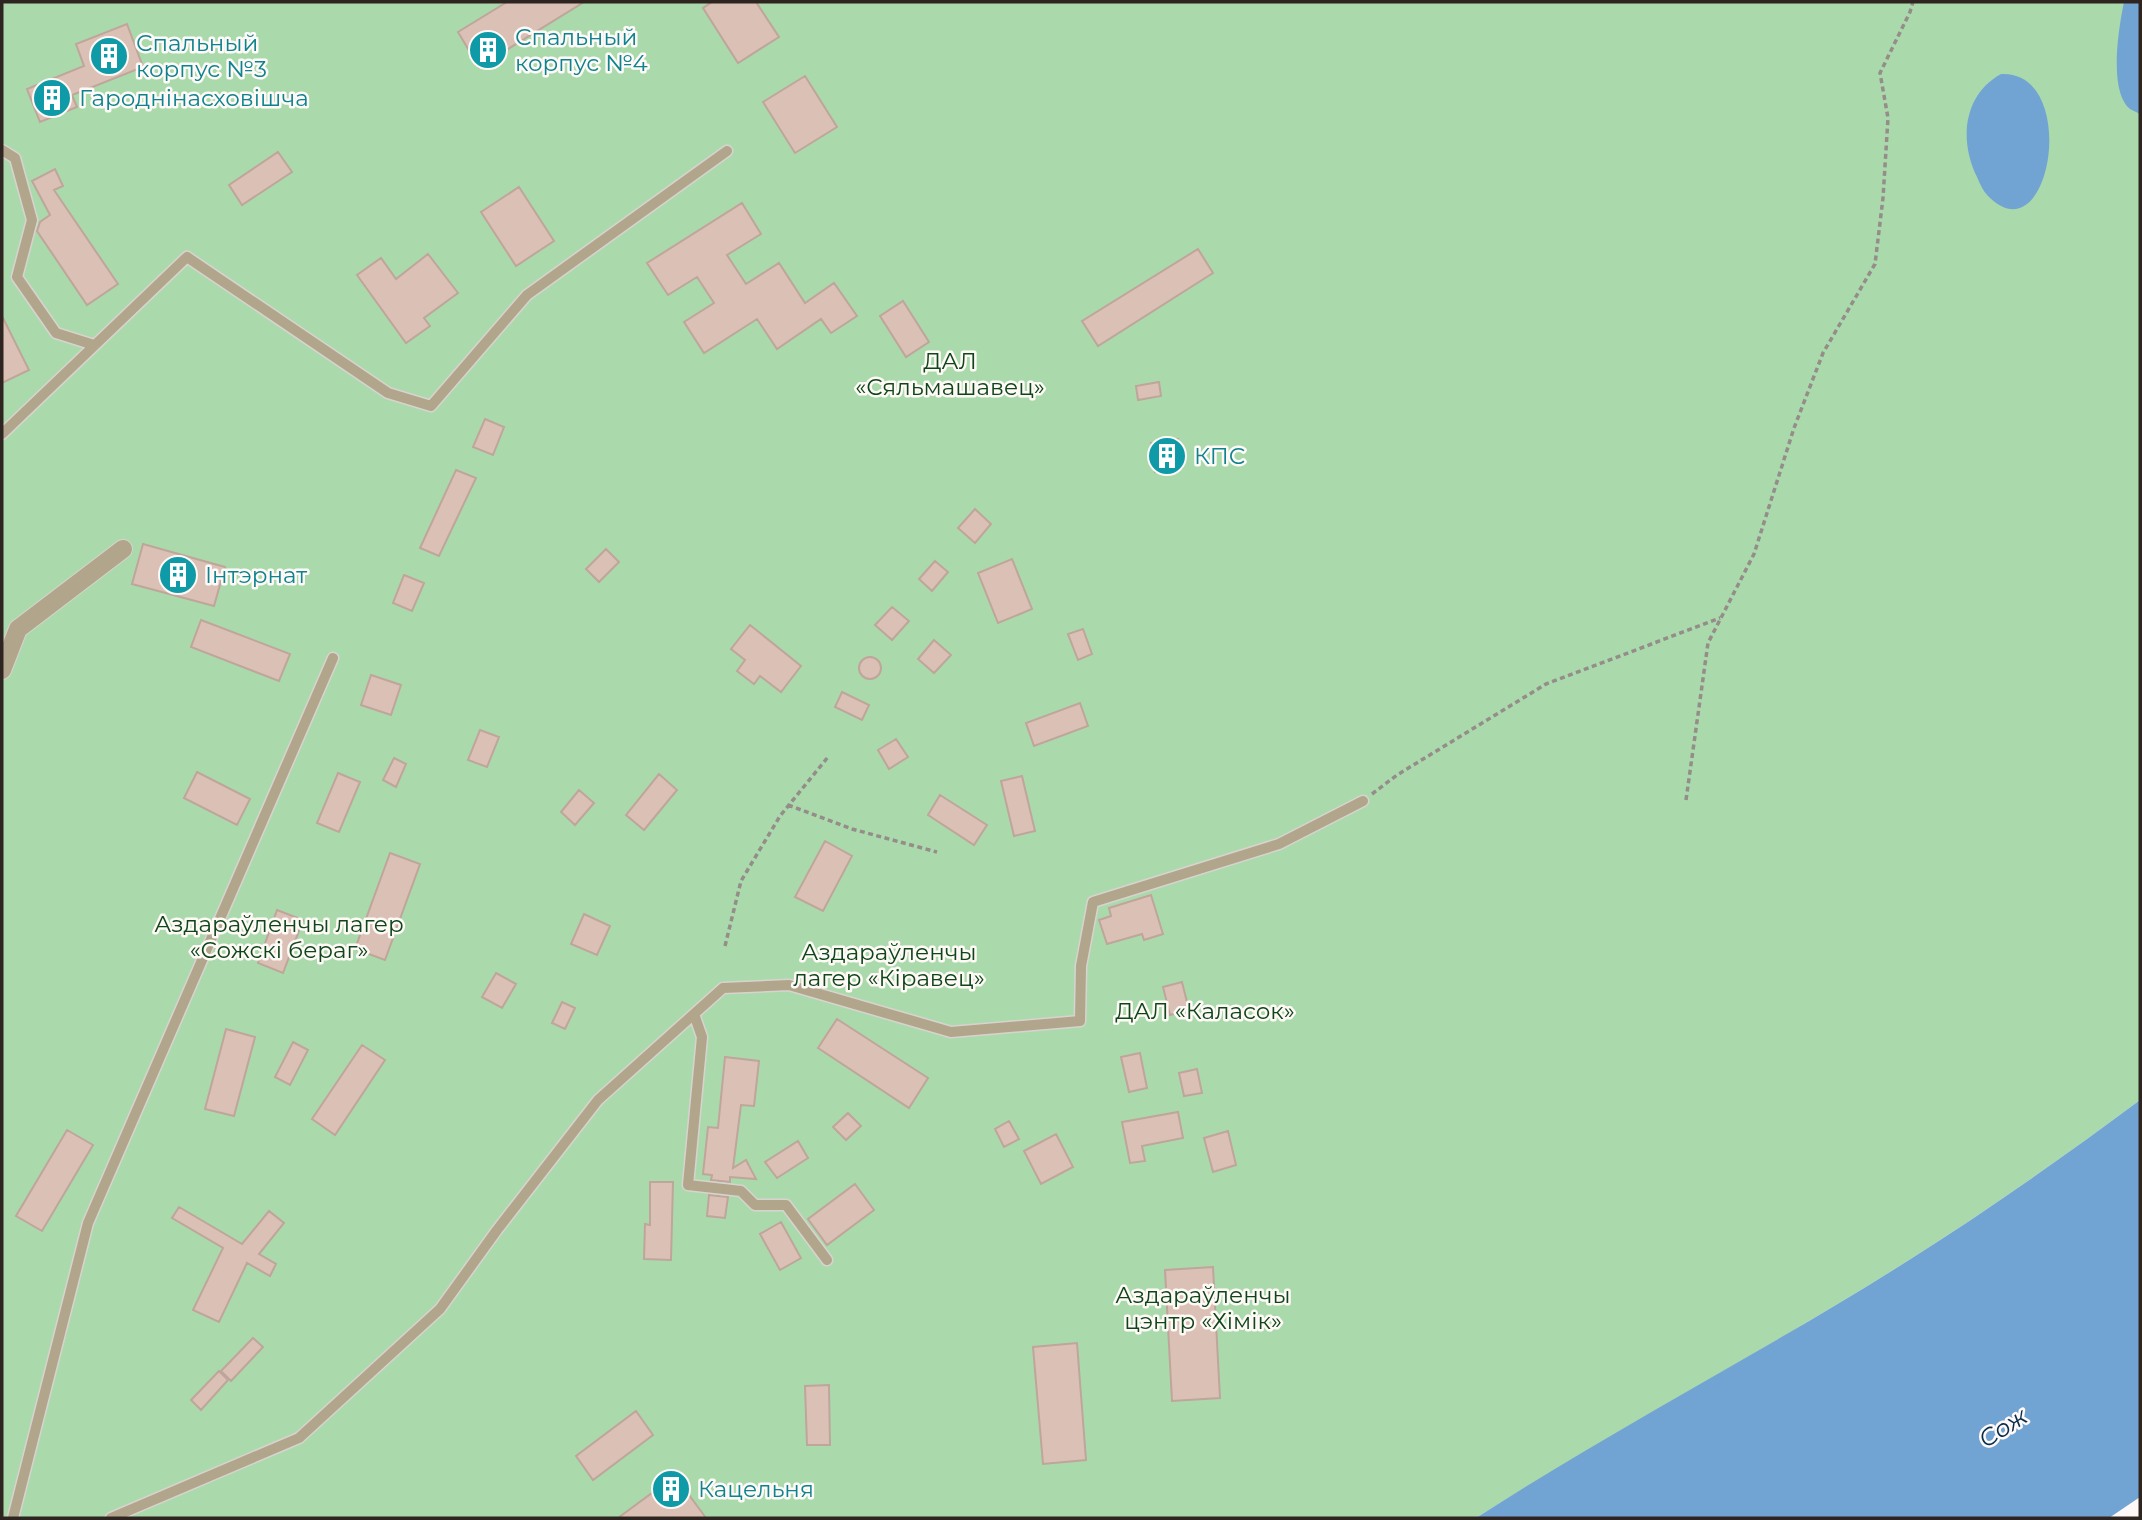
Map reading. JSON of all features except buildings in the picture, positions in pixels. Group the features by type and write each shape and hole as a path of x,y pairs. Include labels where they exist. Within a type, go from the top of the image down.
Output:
{"street":[{"path":"2,670 18,629 122,549"}],"lane":[{"path":"2,150 15,158 32,220 17,277 56,333 94,345"},
{"path":"2,434 187,257 388,393 431,406 527,295 727,151"},
{"path":"13,1518 88,1223 333,658"},
{"path":"111,1518 299,1438 440,1309 497,1230 598,1100 723,988 789,985 951,1032 1080,1021 1081,966 1093,902 1279,844 1363,801"},
{"path":"694,1014 702,1037 688,1185 741,1191 755,1205 786,1205 827,1259"}],"path":[{"path":"1686,800 1708,643 1755,554 1794,428 1823,353 1875,264 1884,198 1888,118 1880,73 1913,2"},
{"path":"1363,801 1397,775 1546,684 1722,617"},
{"path":"725,946 741,881 788,806 828,757"},
{"path":"788,806 852,829 937,852"}],"green space":[{"path":"2,2 2140,2 2140,1100 2026,1182 1909,1260 1476,1518 2,1518"}],"water":[{"path":"2124,2 2140,2 2140,114 2130,109 2123,100 2117,74"},
{"path":"2001,74 2026,81 2042,100 2049,128 2048,158 2041,184 2028,203 2010,209 1983,190 1971,163 1967,134 1972,106 1988,83"},
{"name":"Сож","path":"2140,1100 2140,1497 2109,1518 1476,1518 1909,1260 2026,1182"}],"place":[{"name":"Спальный корпус №4","path":"488,50"},
{"name":"Спальный корпус №3","path":"109,56"},
{"name":"Гароднінасховішча","path":"52,98"},
{"name":"КПС","path":"1167,456"},
{"name":"Інтэрнат","path":"178,575"},
{"name":"Кацельня","path":"671,1489"}],"park label":[{"name":"ДАЛ «Сяльмашавец»","path":"950,374"},
{"name":"Аздараўленчы лагер «Сожскі бераг»","path":"279,937"},
{"name":"Аздараўленчы лагер «Кіравец»","path":"889,965"},
{"name":"ДАЛ «Каласок»","path":"1205,1011"},
{"name":"Аздараўленчы цэнтр «Хімік»","path":"1203,1308"}]}
